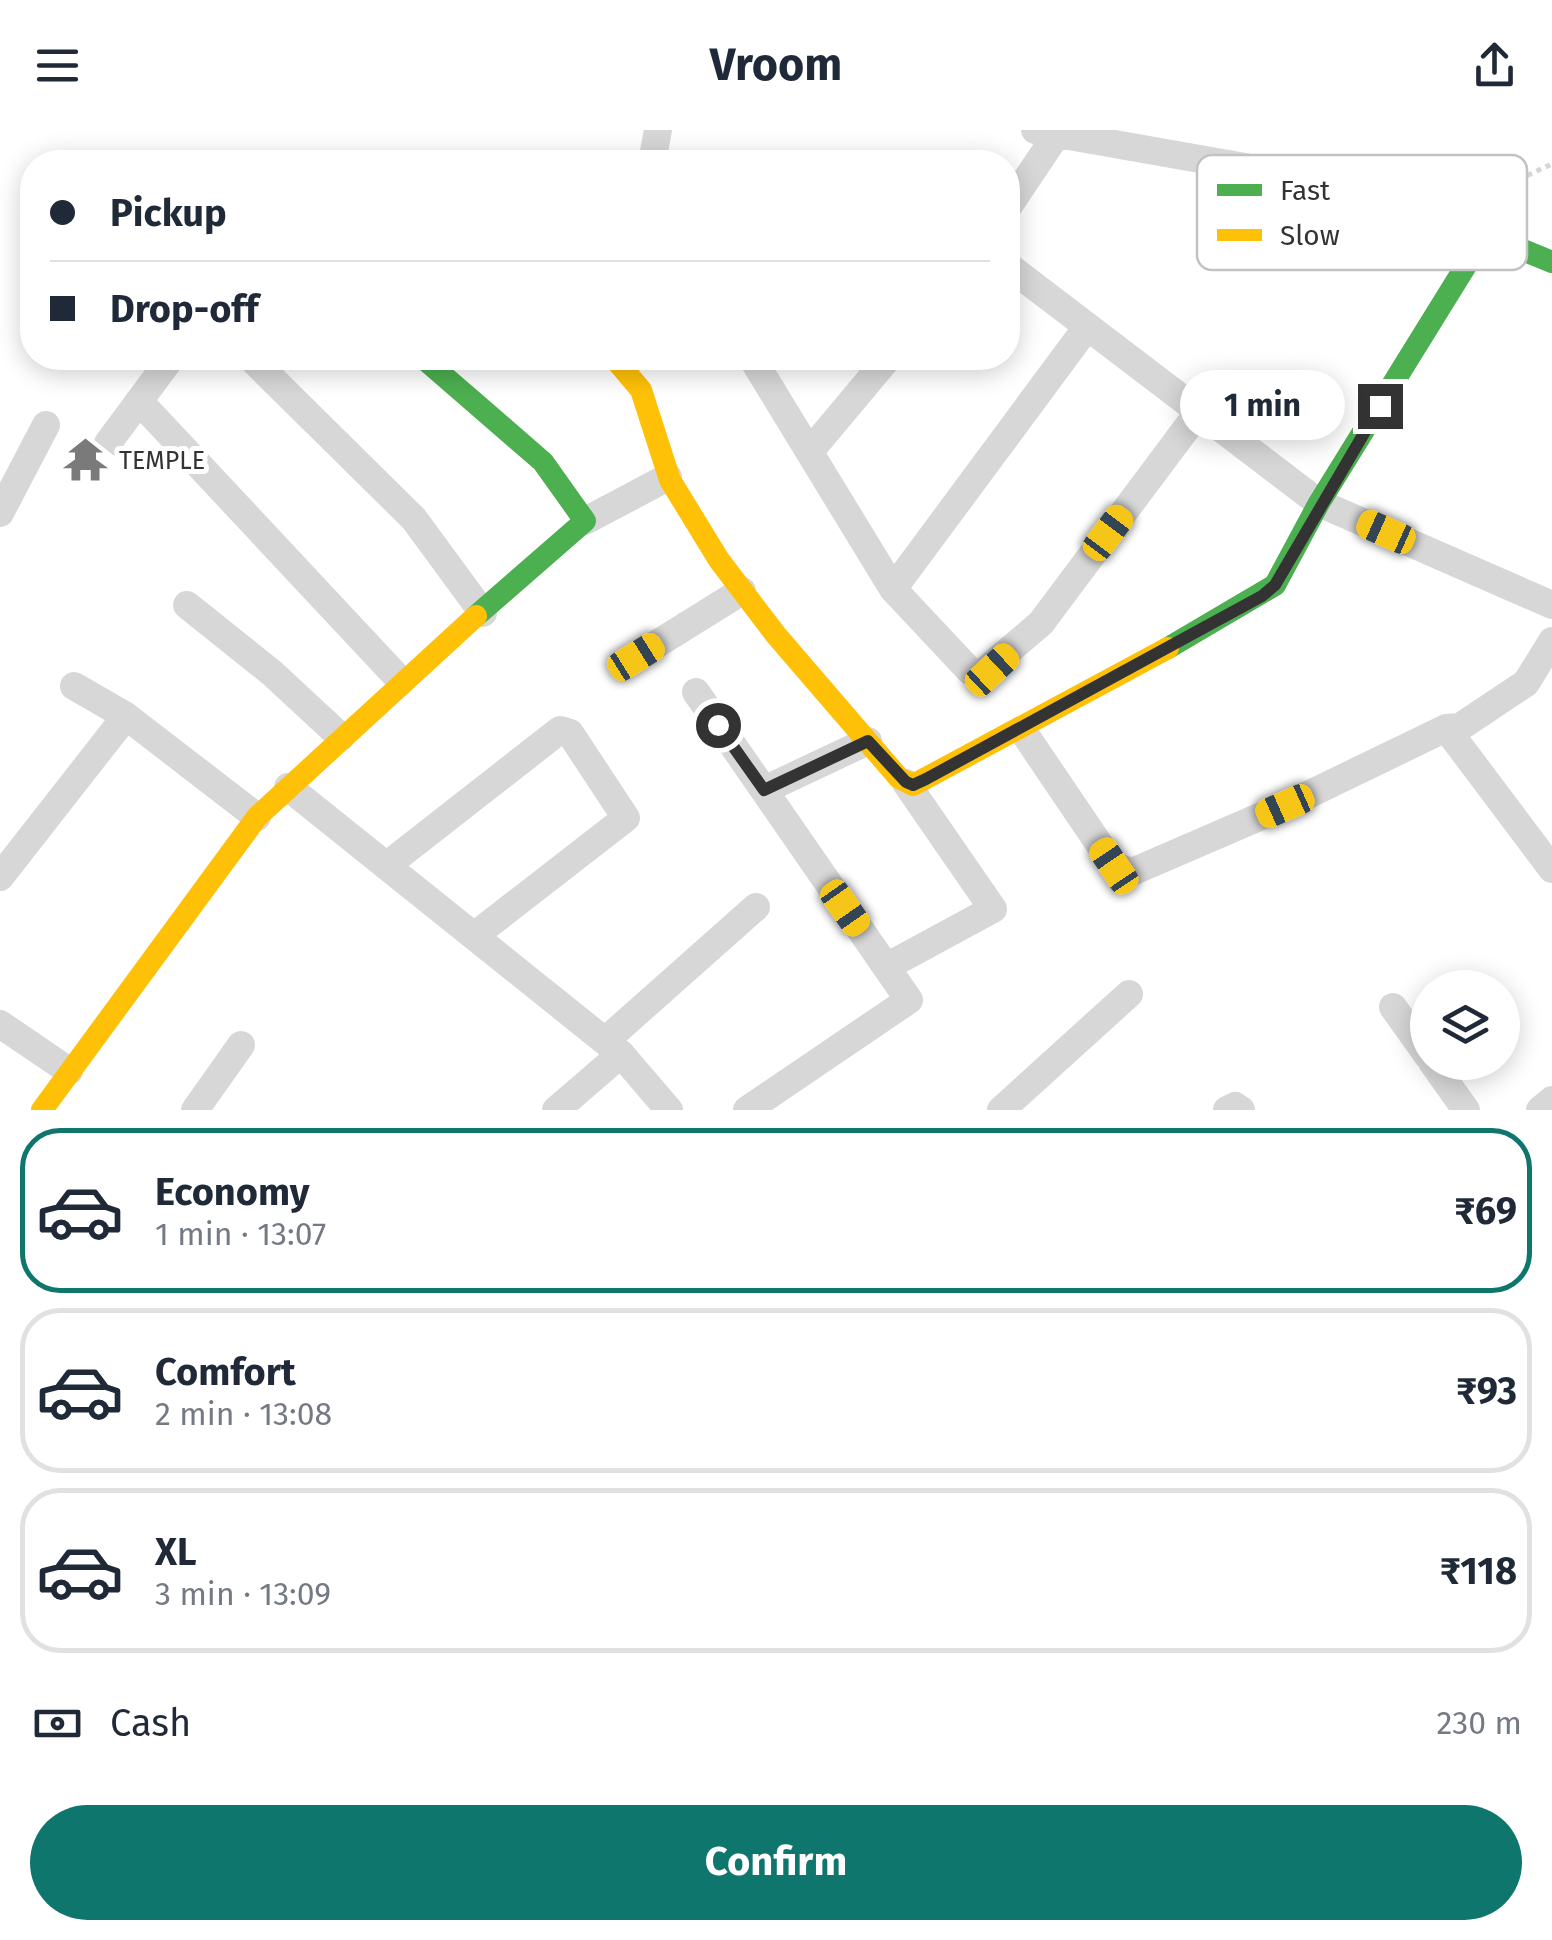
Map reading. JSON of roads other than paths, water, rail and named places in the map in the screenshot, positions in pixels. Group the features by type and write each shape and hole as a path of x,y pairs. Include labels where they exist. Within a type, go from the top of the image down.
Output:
{"street":[{"path":"1020,183 1046,132 1197,159"},
{"path":"1527,252 1552,262"},
{"path":"906,782 913,785 1022,730 1262,596 1275,585 1320,503 1463,270"},
{"path":"1020,275 1320,503 1552,605"},
{"path":"893,589 1088,327"},
{"path":"108,443 163,370"},
{"path":"263,370 414,519 482,613"},
{"path":"437,370 543,462 585,522"},
{"path":"625,370 647,394 668,477 742,591 906,782 992,908 886,967"},
{"path":"760,370 812,450 893,589 970,671 980,675 992,670 1041,623 1198,413"},
{"path":"812,450 878,370"},
{"path":"139,401 401,681"},
{"path":"0,513 46,425"},
{"path":"42,1110 257,817 401,681 585,522 668,477"},
{"path":"636,657 742,591"},
{"path":"187,604 341,737"},
{"path":"1022,730 1114,866 1124,872 1144,868 1285,806 1446,728 1460,726 1526,683 1552,640"},
{"path":"74,686 126,716 257,817"},
{"path":"696,692 909,1000 746,1110"},
{"path":"1,875 126,716"},
{"path":"1446,728 1552,869"},
{"path":"386,866 560,730 570,733 626,818 474,936"},
{"path":"764,790 868,741"},
{"path":"288,786 613,1047 669,1110"},
{"path":"556,1110 613,1047 756,907"},
{"path":"1002,1110 1129,994"},
{"path":"1393,1007 1410,1031"},
{"path":"0,1024 68,1071"},
{"path":"196,1110 241,1045"},
{"path":"1445,1080 1466,1110"},
{"path":"1540,1110 1552,1100"}],"place":[{"name":"TEMPLE","path":"86,460"}]}
